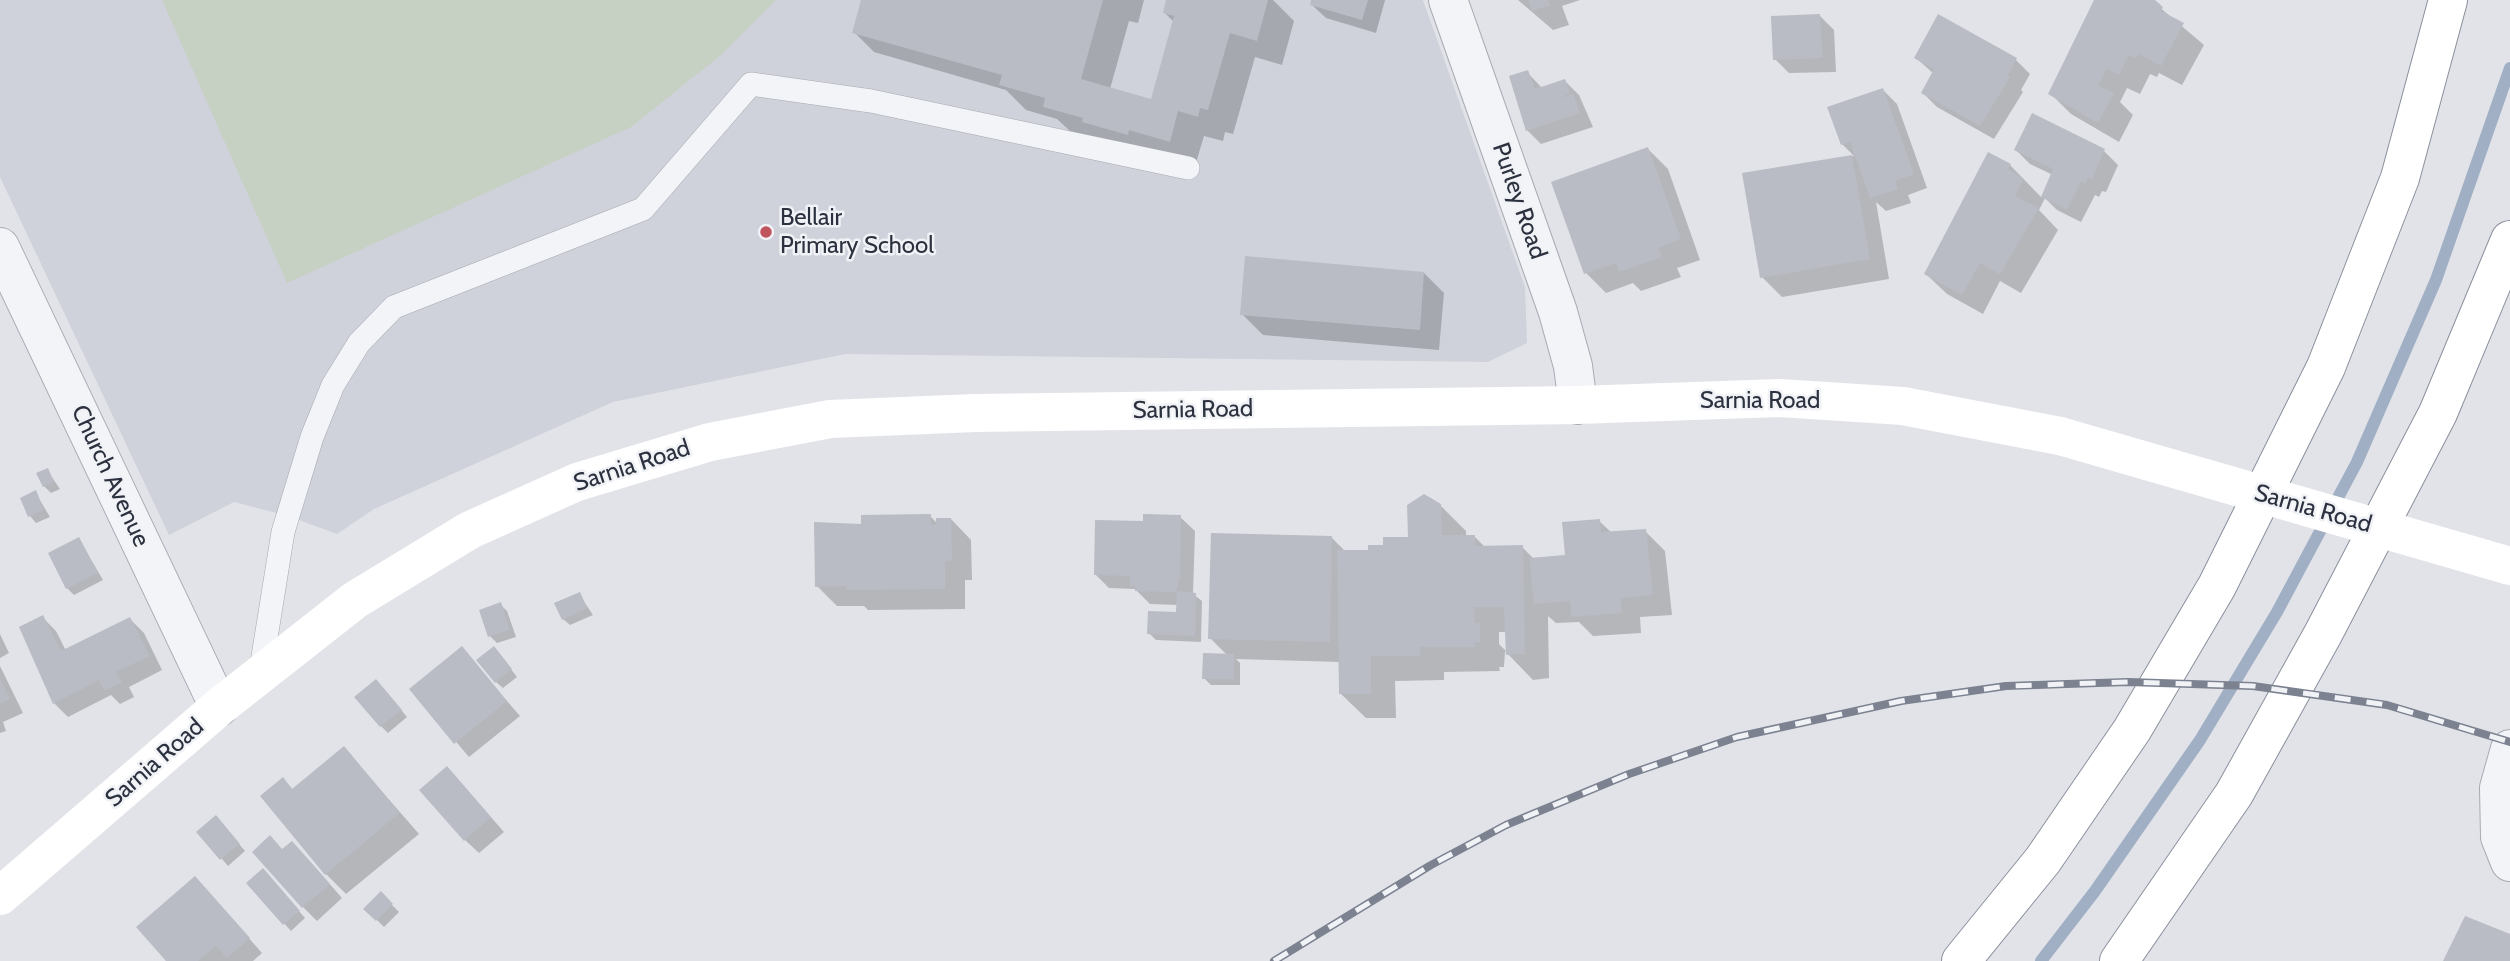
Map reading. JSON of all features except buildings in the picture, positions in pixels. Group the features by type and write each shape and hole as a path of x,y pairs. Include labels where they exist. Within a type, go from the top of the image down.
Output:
{"main road":[{"path":"1961,961 2043,860 2125,741 2217,586 2326,367 2400,178 2448,0"},
{"path":"2119,961 2234,794 2323,634 2438,413 2510,240"},
{"name":"Sarnia Road","path":"0,896 219,707 355,600 470,530 578,482 710,442 830,419 935,414 1578,405 1780,398 1903,406 2060,436 2510,566"}],"street":[{"name":"Purley Road","path":"1448,0 1558,312 1573,366 1578,405"},
{"name":"Church Avenue","path":"0,247 219,707"},
{"path":"2510,749 2499,788 2500,837 2510,862"}],"lane":[{"path":"260,675 283,532 312,437 333,385 352,355 394,307 643,209 751,84 871,101 1188,168"}],"shaded area":[{"name":"Bellair Primary School","path":"0,0 1423,0 1525,287 1527,343 1488,362 845,354 613,402 374,509 337,534 288,516 234,502 169,535 0,177"}],"green space":[{"path":"162,0 776,0 722,54 631,127 287,283"}],"waterway":[{"path":"2041,961 2095,891 2200,740 2277,612 2357,462 2436,280 2510,68"}],"railway":[{"path":"1274,961 1431,865 1506,825 1629,774 1737,737 1901,701 2006,686 2128,682 2253,686 2387,705 2510,742"}],"place":[{"name":"Bellair Primary School","path":"766,232"}]}
